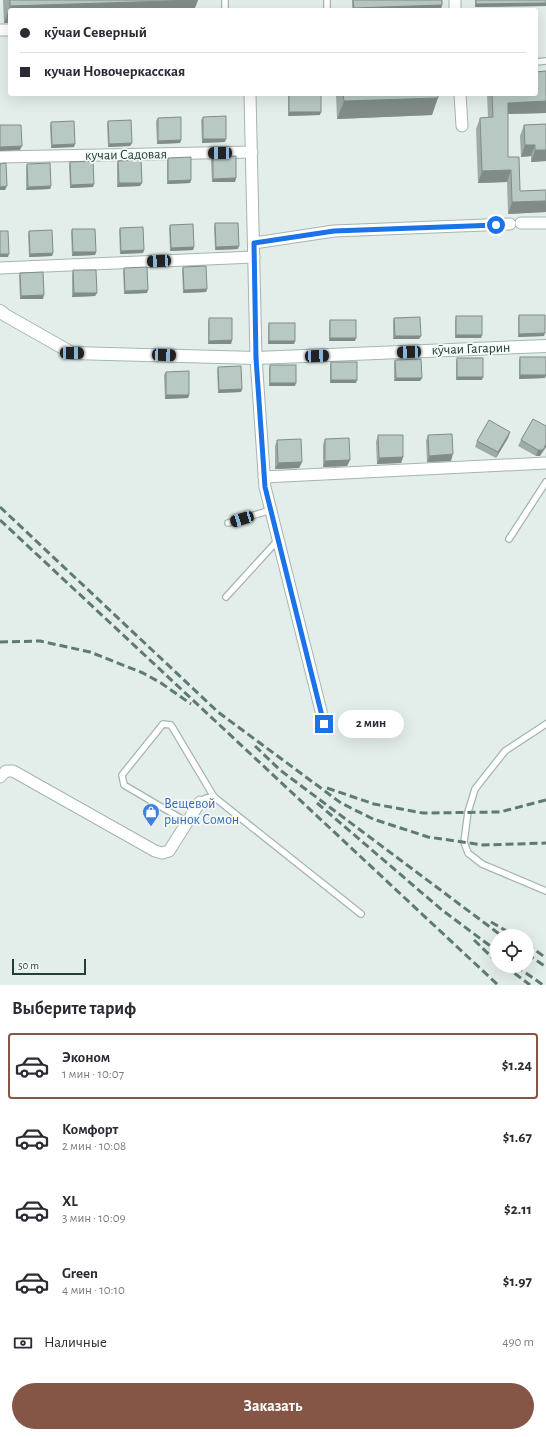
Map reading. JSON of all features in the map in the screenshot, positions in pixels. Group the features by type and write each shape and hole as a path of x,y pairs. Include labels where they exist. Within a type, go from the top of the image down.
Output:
{"main road":[{"name":"кӯчаи Гагарин","path":"0,311 72,353 256,358 546,346"}],"street":[{"path":"250,96 256,358 264,477 278,540 324,724"},
{"path":"460,96 462,126"},
{"name":"кучаи Садовая","path":"0,157 252,152"},
{"path":"254,243 334,231 546,222"},
{"path":"0,268 254,257"},
{"path":"264,477 546,463"},
{"path":"0,777 6,771 13,771 155,851 162,853 169,851 200,802"}],"lane":[{"path":"509,539 546,482"},
{"path":"228,523 271,510"},
{"path":"226,597 278,540"},
{"path":"187,822 124,785 122,780 122,775 163,724 171,725 214,797 361,914"},
{"path":"546,724 505,751 475,789 468,812 464,842 468,853 482,864 546,891"},
{"path":"200,802 206,798 214,797"}],"building":[{"path":"10,0 198,0 10,6"},
{"path":"353,0 442,0 442,5 354,8"},
{"path":"476,0 546,0 546,3 476,4"},
{"path":"546,71 546,101 508,103 508,157 519,157 520,191 546,190 546,201 512,202 511,170 482,171 480,118 493,117 492,96 538,96 538,72"},
{"path":"289,96 321,96 321,112 289,112"},
{"path":"343,96 438,96 438,98 344,101"},
{"path":"226,116 226,139 203,139 203,117"},
{"path":"181,117 181,140 158,141 158,118"},
{"path":"131,120 132,143 109,144 108,121"},
{"path":"74,121 75,144 52,145 51,122"},
{"path":"546,124 546,150 535,150 535,145 525,145 524,125"},
{"path":"0,125 21,125 22,146 0,147"},
{"path":"236,156 236,178 213,179 213,157"},
{"path":"191,157 191,180 168,181 168,158"},
{"path":"141,160 142,183 119,183 118,161"},
{"path":"93,161 94,184 71,185 70,162"},
{"path":"6,163 7,186 0,187 0,164"},
{"path":"50,163 51,186 28,187 27,164"},
{"path":"215,223 238,223 239,246 216,247"},
{"path":"193,224 194,247 171,248 170,225"},
{"path":"143,227 144,250 121,251 120,228"},
{"path":"72,229 95,229 96,252 73,252"},
{"path":"52,230 53,253 30,254 29,231"},
{"path":"0,231 8,231 9,254 0,254"},
{"path":"206,266 207,289 184,290 183,267"},
{"path":"147,267 148,290 125,291 124,268"},
{"path":"73,270 96,270 97,293 74,293"},
{"path":"43,272 44,295 21,296 20,273"},
{"path":"519,315 545,315 545,333 519,334"},
{"path":"456,316 482,316 482,335 456,335"},
{"path":"420,317 421,336 395,336 394,318"},
{"path":"209,318 232,318 232,340 209,341"},
{"path":"330,320 356,320 356,338 330,338"},
{"path":"269,323 295,323 295,341 269,341"},
{"path":"520,357 546,357 546,375 520,375"},
{"path":"457,358 483,358 483,377 457,377"},
{"path":"421,359 422,378 396,378 395,360"},
{"path":"331,362 357,362 357,380 331,380"},
{"path":"270,365 296,365 296,383 270,383"},
{"path":"241,366 242,389 219,390 218,367"},
{"path":"189,371 189,395 166,395 166,372"},
{"path":"533,419 546,426 546,444 543,450 538,450 521,440"},
{"path":"489,420 510,432 498,452 477,441"},
{"path":"452,434 453,454 429,456 428,435"},
{"path":"378,435 403,435 403,457 379,458"},
{"path":"349,438 350,460 325,461 325,439"},
{"path":"301,439 302,462 278,463 277,440"}],"railway":[{"path":"0,507 218,712 341,803 373,819 428,837 483,845 546,843"},
{"path":"0,520 498,985"},
{"path":"0,642 40,641 90,652 143,673 161,683 191,704"},
{"path":"255,746 280,770 493,929"},
{"path":"327,788 374,804 423,813 500,812 546,800"},
{"path":"317,803 442,910 490,946"},
{"path":"491,922 503,929"},
{"path":"474,940 490,955"},
{"path":"534,949 546,958"},
{"path":"534,959 546,967"},
{"path":"514,973 530,985"},
{"path":"526,973 543,985"}],"place":[{"name":"Вещевой рынок Сомон","path":"151,827"}],"route":[{"path":"324,724 265,487 256,358 254,243 317,235 334,231 496,225"}]}
